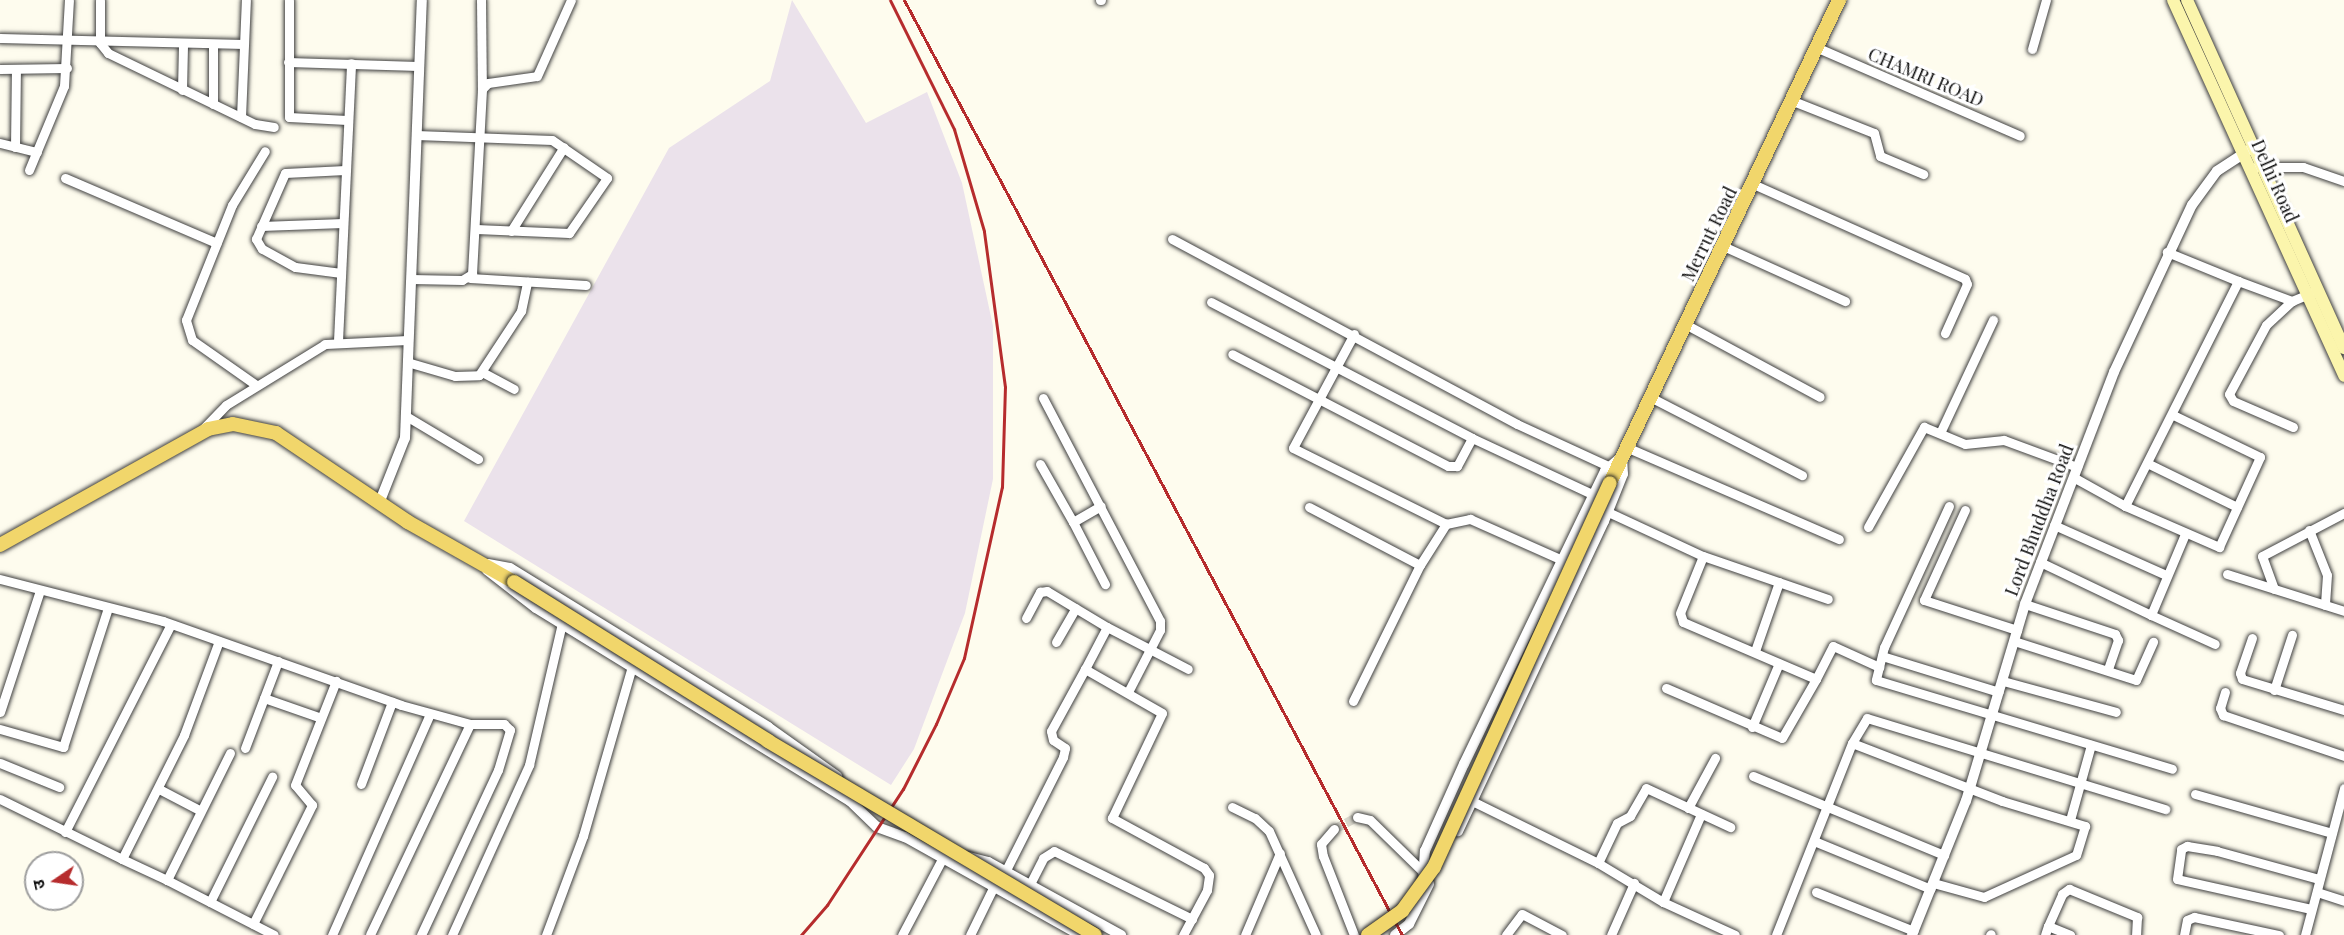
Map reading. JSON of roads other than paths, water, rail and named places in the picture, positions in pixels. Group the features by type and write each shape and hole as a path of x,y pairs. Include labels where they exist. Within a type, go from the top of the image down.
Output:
{"main road":[{"name":"Merrut Road","path":"1368,935 1402,911 1434,867 1624,452 1793,101 1839,0"},
{"name":"Delhi Road","path":"2173,0 2205,55"},
{"name":"Delhi Road","path":"2187,0 2205,55 2312,293 2344,376"},
{"name":"Delhi Road","path":"2312,293 2344,348"},
{"path":"0,545 199,434 233,424 276,433 380,501 758,735 1095,935"}],"street":[{"path":"29,170 67,68 69,0"},
{"path":"100,0 100,43 108,53 241,117 274,127"},
{"path":"241,117 246,0"},
{"path":"289,0 289,117 347,120"},
{"path":"380,501 402,455 406,416 422,0"},
{"path":"470,278 476,229 482,89 481,0"},
{"path":"482,89 488,83 537,76 570,0"},
{"path":"2032,49 2046,0"},
{"path":"0,38 100,43 244,44"},
{"path":"213,44 213,104"},
{"path":"182,90 183,45"},
{"name":"CHAMRI ROAD","path":"1818,48 2020,136"},
{"path":"288,62 418,66"},
{"path":"338,341 351,63"},
{"path":"0,69 67,68"},
{"path":"15,147 16,69"},
{"path":"1793,101 1874,133 1880,156 1923,174"},
{"path":"416,135 538,138 564,147 606,175 606,183 569,233 476,229"},
{"path":"0,142 37,152"},
{"path":"511,231 564,147"},
{"path":"256,385 188,333 189,308 237,195 265,151"},
{"name":"Lord Bhuddha Road","path":"1913,933 1969,788 2040,561 2167,252 2203,188 2247,151"},
{"path":"2254,167 2303,167 2344,181"},
{"path":"341,273 301,269 262,249 256,239 285,173 345,170"},
{"path":"65,178 217,243"},
{"path":"1753,184 1965,279 1967,284 1945,333"},
{"path":"261,226 343,223"},
{"path":"1172,239 1354,333 1517,424 1608,466"},
{"path":"1723,246 1845,301"},
{"path":"2167,252 2292,302"},
{"path":"411,279 470,278 586,285"},
{"path":"2125,506 2149,464 2238,281"},
{"path":"482,372 521,311 527,282"},
{"path":"2293,427 2233,401 2229,394 2266,325 2292,302 2312,293"},
{"path":"1211,302 1472,438 1594,495"},
{"path":"1940,433 1993,320"},
{"path":"1685,324 1820,397"},
{"path":"1354,333 1293,448 1446,524 1470,519 1562,560"},
{"path":"199,434 213,416 256,385 313,350 338,341 408,340"},
{"path":"1232,354 1448,466 1457,466 1472,438"},
{"path":"407,362 462,377 482,372 514,389"},
{"path":"1650,397 1802,475"},
{"path":"1043,398 1160,621 1150,649 1128,692"},
{"path":"1868,527 1921,429 1974,445 2004,440 2075,472 2125,506 2219,548 2259,455 2173,415"},
{"path":"406,416 478,459"},
{"path":"1423,892 1422,871 1425,851 1459,775 1608,466 1624,452"},
{"path":"1395,935 1408,924 1472,801 1608,512 1623,474 1624,452"},
{"path":"1624,452 1839,539"},
{"path":"1040,464 1105,584"},
{"path":"2149,464 2237,507"},
{"path":"1073,522 1101,506"},
{"path":"1949,506 1882,656 1877,680 1992,717 2172,769"},
{"path":"1309,507 1420,565"},
{"path":"1965,510 1924,594 1925,600 1953,613 2140,680 2154,642"},
{"path":"1608,512 1703,556 1828,599"},
{"path":"2274,590 2262,556 2344,513"},
{"path":"1353,701 1420,565 1446,524"},
{"path":"2054,525 2166,575"},
{"path":"2309,530 2327,575 2325,605"},
{"path":"2151,615 2166,575 2186,534"},
{"path":"1703,556 1681,617 1816,679"},
{"path":"2040,561 2215,644"},
{"path":"481,564 498,582 850,801 877,827 944,860 1080,935"},
{"path":"481,564 510,568 768,727 839,777 850,801"},
{"path":"2228,574 2344,611"},
{"path":"0,579 171,624 430,714 470,724 504,724 510,730 498,770 421,935"},
{"path":"1755,651 1779,582"},
{"path":"0,712 40,590"},
{"path":"1026,618 1043,591 1188,669"},
{"path":"1909,592 1924,594"},
{"path":"2025,604 2115,634 2118,640 2108,669"},
{"path":"0,729 63,747 108,608"},
{"path":"1056,642 1076,608"},
{"path":"452,935 529,765 562,623"},
{"path":"65,832 171,624"},
{"path":"1005,872 1063,757 1065,748 1053,740 1051,731 1107,627"},
{"path":"2274,690 2292,635"},
{"path":"2252,638 2239,676 2274,690 2344,710"},
{"path":"122,859 159,789 219,641"},
{"path":"1665,688 1776,738 1787,735 1833,646 1879,667"},
{"path":"1882,656 1999,692"},
{"path":"245,748 278,661"},
{"path":"1752,728 1779,663"},
{"path":"546,935 583,836 632,666"},
{"path":"1085,669 1159,709 1162,717 1112,818 1204,868 1210,881 1183,935"},
{"path":"253,924 312,804 295,785 336,681"},
{"path":"2003,681 2116,712"},
{"path":"2225,692 2220,708 2223,715 2344,756"},
{"path":"264,698 321,718"},
{"path":"361,784 392,702"},
{"path":"332,935 430,714"},
{"path":"1776,935 1852,743 1867,718 2165,809"},
{"path":"370,935 470,724"},
{"path":"1814,841 1932,886 1980,897 2010,886 2079,852 2085,826 1969,788 1852,743"},
{"path":"2070,820 2091,745"},
{"path":"167,880 230,753"},
{"path":"1688,808 1715,758"},
{"path":"0,763 59,787"},
{"path":"1753,776 1944,855"},
{"path":"210,902 272,777"},
{"path":"1598,863 1617,823 1630,816 1644,788 1730,827"},
{"path":"2305,935 2344,788"},
{"path":"159,789 201,811"},
{"path":"2195,794 2332,833"},
{"path":"0,799 274,935"},
{"path":"1472,801 1598,863 1719,933 1735,935"},
{"path":"1232,807 1263,824 1280,853 1316,935"},
{"path":"1663,902 1701,814"},
{"path":"1357,817 1370,820 1422,871"},
{"path":"1334,829 1321,844 1323,856 1354,935"},
{"path":"2311,909 2176,879 2181,849 2187,846 2217,851 2319,879"},
{"path":"1029,886 1043,858 1054,850 1192,919"},
{"path":"1245,935 1280,853"},
{"path":"944,860 978,859 1120,935"},
{"path":"902,935 944,860"},
{"path":"1611,935 1634,883"},
{"path":"970,935 993,888"},
{"path":"2070,935 2046,931 2063,891 2069,889 2137,916 2136,935"},
{"path":"1816,892 1913,933"},
{"path":"2317,892 2344,901"},
{"path":"1506,935 1522,914 1560,935"},
{"path":"2184,935 2187,920 2194,917 2279,935"}],"tunnel":[{"path":"1334,829 1357,817"}],"railway":[{"path":"801,935 827,905 903,789 936,724 964,658 1002,487 1005,387 984,231 954,129 890,0"},
{"path":"904,0 1402,935"}]}
